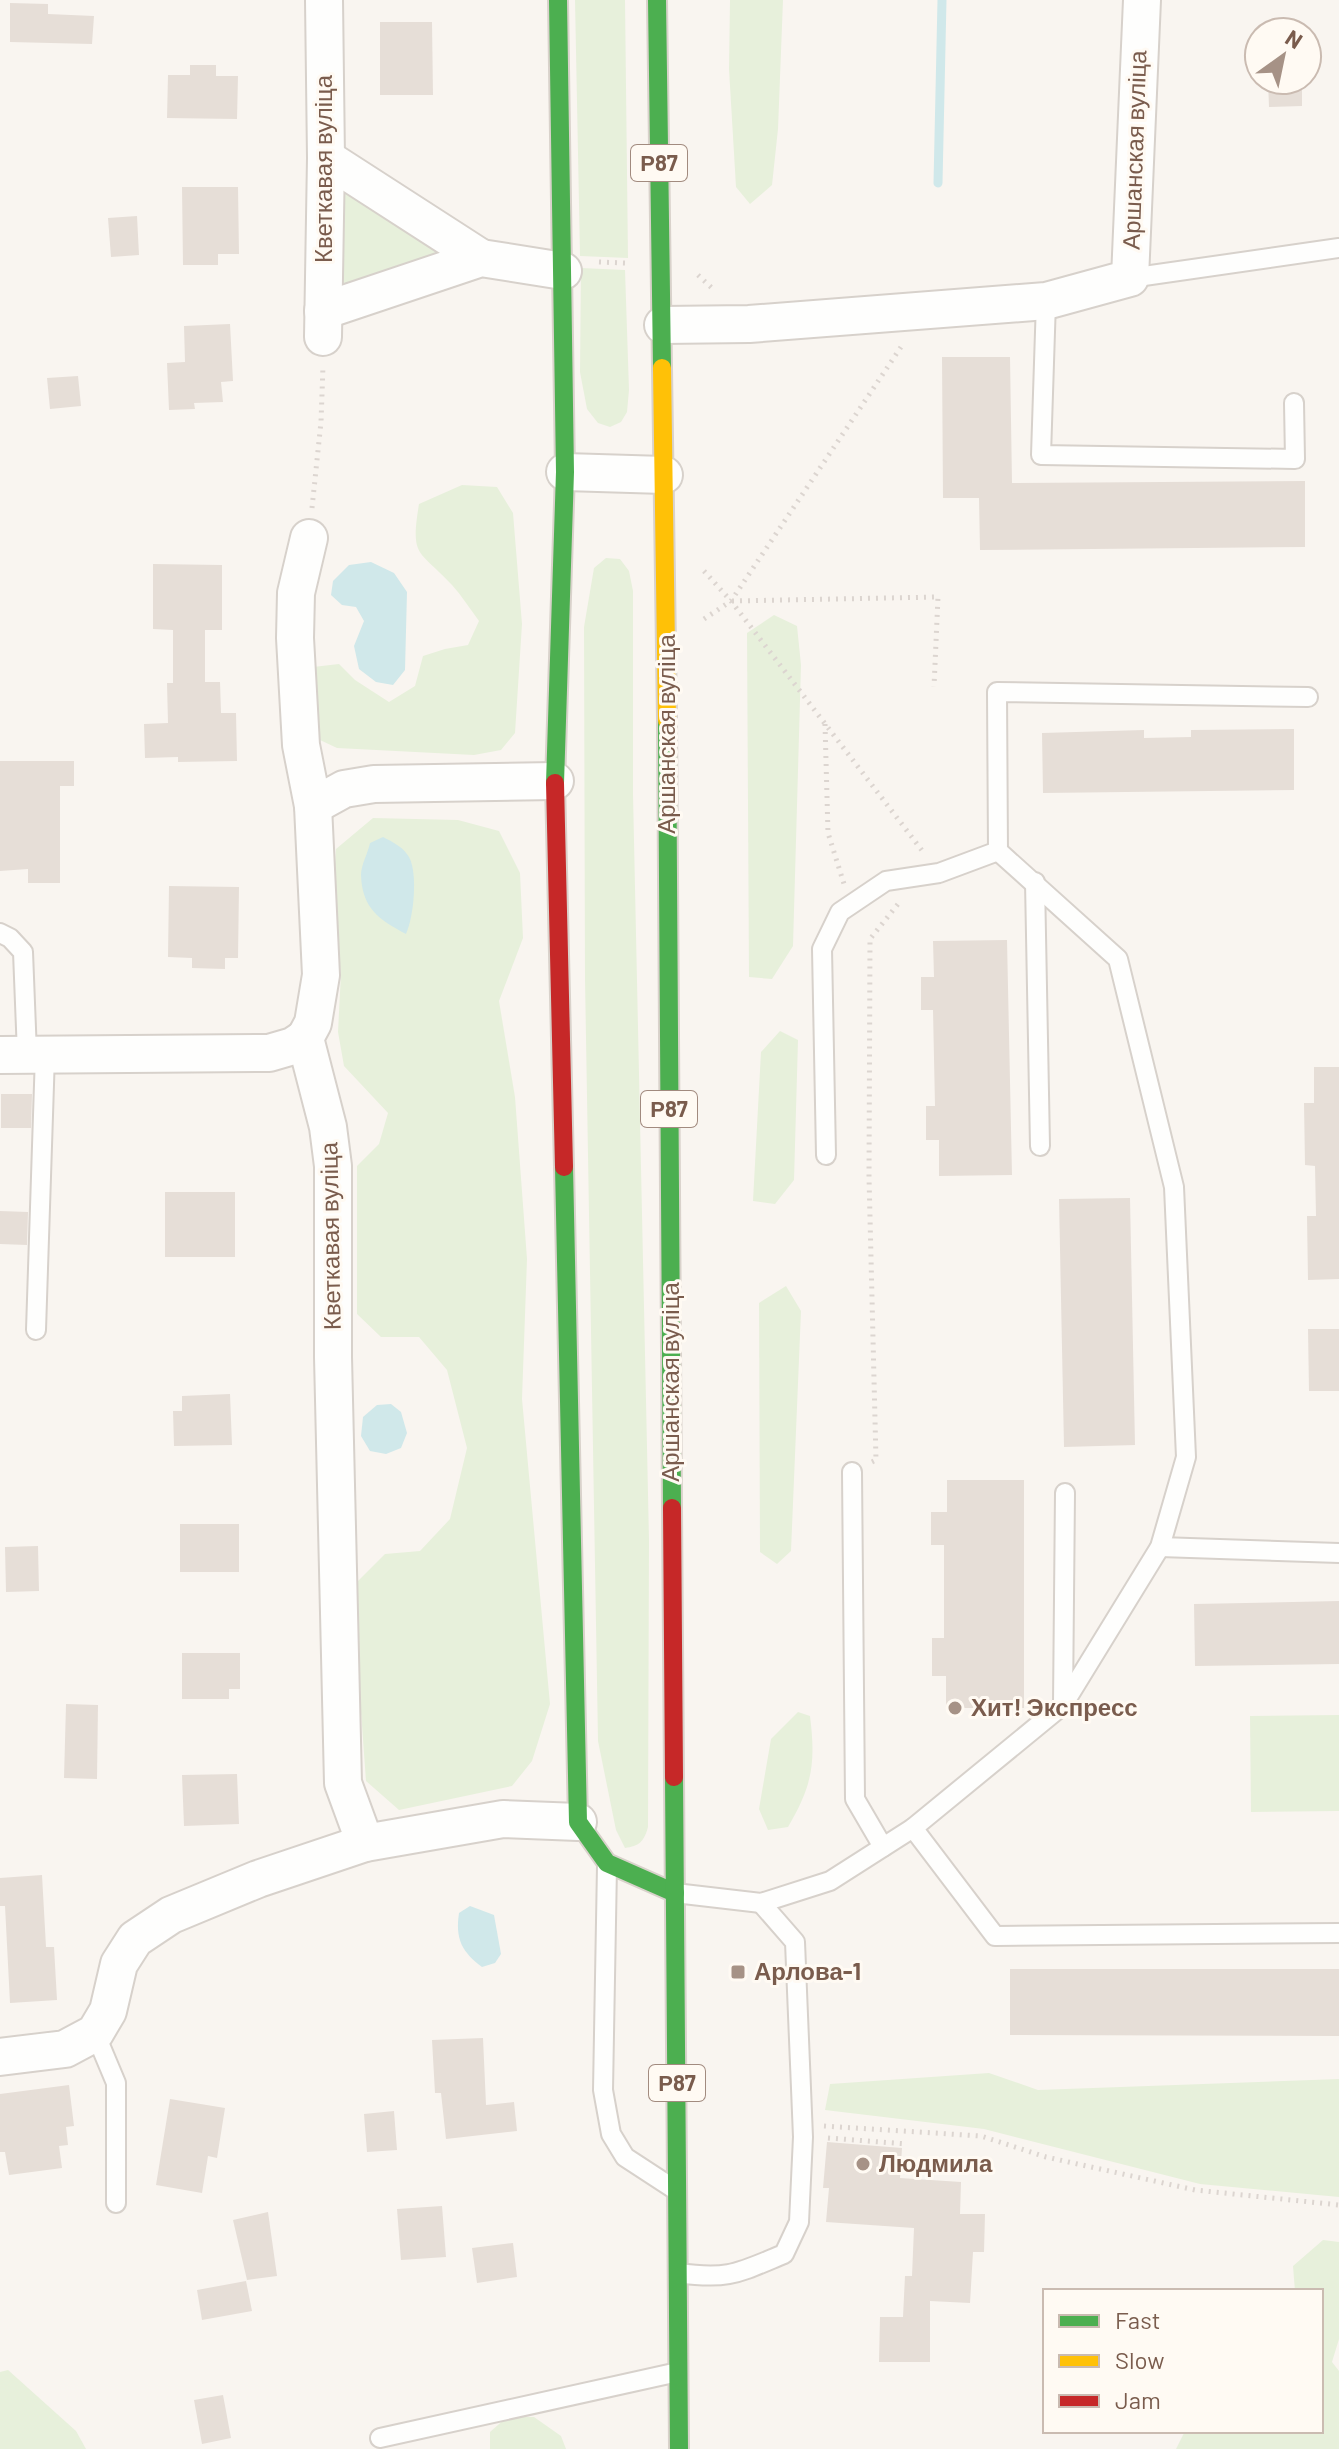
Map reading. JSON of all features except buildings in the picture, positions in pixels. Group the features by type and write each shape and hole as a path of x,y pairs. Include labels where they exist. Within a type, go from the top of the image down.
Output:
{"main road":[{"path":"558,0 565,472 555,781 578,1822 607,1863 675,1893"},
{"name":"Р87","path":"657,0 663,325"},
{"name":"Аршанская вуліца","path":"663,325 675,1893"},
{"name":"Р87","path":"675,1893 679,2449"}],"street":[{"name":"Кветкавая вуліца","path":"323,324 326,158 324,0"},
{"name":"Аршанская вуліца","path":"663,325 749,324 1046,301 1130,278 1142,0"},
{"path":"326,158 481,258 563,271"},
{"path":"323,324 481,258"},
{"path":"565,472 664,475"},
{"path":"24,1054 269,1053 293,1046 305,1038 313,1023 321,975 313,806 301,745 295,638 296,593 309,538"},
{"path":"313,806 344,789 374,784 555,781"},
{"name":"Кветкавая вуліца","path":"305,1038 325,1115 333,1166 333,1357 343,1783 365,1843"},
{"path":"0,2057 65,2049 95,2033 108,2011 119,1964 135,1939 171,1915 258,1879 365,1843 503,1819 578,1822"}],"lane":[{"path":"1130,278 1339,248"},
{"path":"1046,301 1041,455 1295,459 1294,403"},
{"path":"675,1893 761,1903 830,1881 913,1828 1063,1705 1160,1547 1186,1457 1174,1187 1118,959 998,851 997,692 1308,697"},
{"path":"826,1155 822,949 840,912 886,881 939,873 998,851"},
{"path":"1035,882 1040,1146"},
{"path":"0,933 10,938 23,952 24,1054 36,1330"},
{"path":"852,1472 855,1799 883,1847"},
{"path":"1063,1705 1065,1493"},
{"path":"1160,1547 1339,1553"},
{"path":"913,1828 995,1936 1339,1933"},
{"path":"607,1863 603,2090 611,2134 625,2157 676,2190"},
{"path":"677,2273 712,2278 732,2275 784,2254 799,2222 803,2131 795,1942 761,1903"},
{"path":"95,2033 116,2083 116,2203"},
{"path":"380,2438 678,2372"}],"path":[{"path":"666,644 731,601 924,312"},
{"path":"309,538 321,422 323,324"},
{"path":"703,570 731,601 939,873 912,888 870,939"},
{"path":"731,601 938,597 934,687"},
{"path":"825,723 828,833 851,905 870,939 869,1177 876,1460 852,1472"},
{"path":"803,2131 907,2144"},
{"path":"803,2131 981,2136 1046,2157 1195,2190 1339,2205"}],"green space":[{"path":"575,0 625,0 628,258 580,256"},
{"path":"730,0 783,0 778,129 772,185 750,204 736,187 729,69"},
{"path":"353,187 455,256 349,292 332,278 336,199"},
{"path":"581,268 625,270 627,412 621,422 610,427 598,423 587,409 580,372"},
{"path":"462,485 497,487 513,513 522,624 515,733 501,750 474,755 337,748 320,740 311,705 313,667 339,664 355,680 389,702 415,686 423,656 468,645 479,621 456,589 420,552 416,535 419,504"},
{"path":"606,558 620,559 629,571 633,591 633,794 649,1540 648,1827 640,1842 625,1848 616,1830 598,1741 585,979 584,627 594,568"},
{"path":"774,615 797,626 801,665 793,946 772,979 749,977 747,633"},
{"path":"373,818 458,820 499,831 520,873 523,938 499,1001 515,1097 527,1259 522,1399 550,1704 532,1761 512,1786 399,1810 366,1781 352,1587 385,1554 420,1551 450,1519 467,1448 447,1370 419,1337 381,1337 357,1314 357,1166 379,1144 388,1113 344,1066 338,1032 341,973 332,908 336,849"},
{"path":"780,1031 798,1040 794,1180 775,1204 753,1201 761,1052"},
{"path":"786,1286 801,1311 791,1551 777,1564 760,1552 759,1303"},
{"path":"798,1712 810,1716 812,1761 807,1787 788,1827 768,1830 759,1809 771,1739"},
{"path":"1339,1715 1339,1811 1251,1812 1250,1716"},
{"path":"989,2073 1038,2090 1339,2079 1339,2197 1200,2184 984,2129 825,2110 830,2084"},
{"path":"1323,2240 1339,2242 1339,2339 1332,2362 1339,2371 1339,2449 1176,2449 1184,2433 1323,2433 1323,2289 1295,2289 1293,2266"},
{"path":"8,2370 76,2431 86,2449 0,2449 0,2372"},
{"path":"507,2417 534,2417 561,2436 566,2449 490,2449 490,2432"}],"water":[{"path":"371,562 394,573 407,592 405,670 393,685 376,682 359,669 354,646 364,621 356,607 342,605 331,595 333,581 349,565"},
{"path":"383,837 404,850 412,864 414,895 406,934 374,912 362,887 361,871 370,843"},
{"path":"391,1404 401,1412 407,1433 401,1448 386,1454 370,1451 361,1436 363,1417 377,1405"},
{"path":"470,1906 494,1915 501,1954 495,1963 482,1967 469,1956 459,1938 459,1913"}],"waterway":[{"path":"938,183 942,0"}],"traffic: fast":[{"path":"555,783 565,472 558,0"},
{"path":"657,0 662,368"},
{"path":"667,720 672,1508"},
{"path":"564,1167 578,1822 607,1863 675,1893"},
{"path":"674,1777 679,2449"}],"traffic: slow":[{"path":"662,368 667,720"}],"traffic: jam":[{"path":"555,783 564,1167"},
{"path":"672,1508 674,1777"}],"place":[{"name":"Хит! Экспресс","path":"955,1708"},
{"name":"Арлова-1","path":"738,1972"},
{"name":"Людмила","path":"863,2164"}]}
